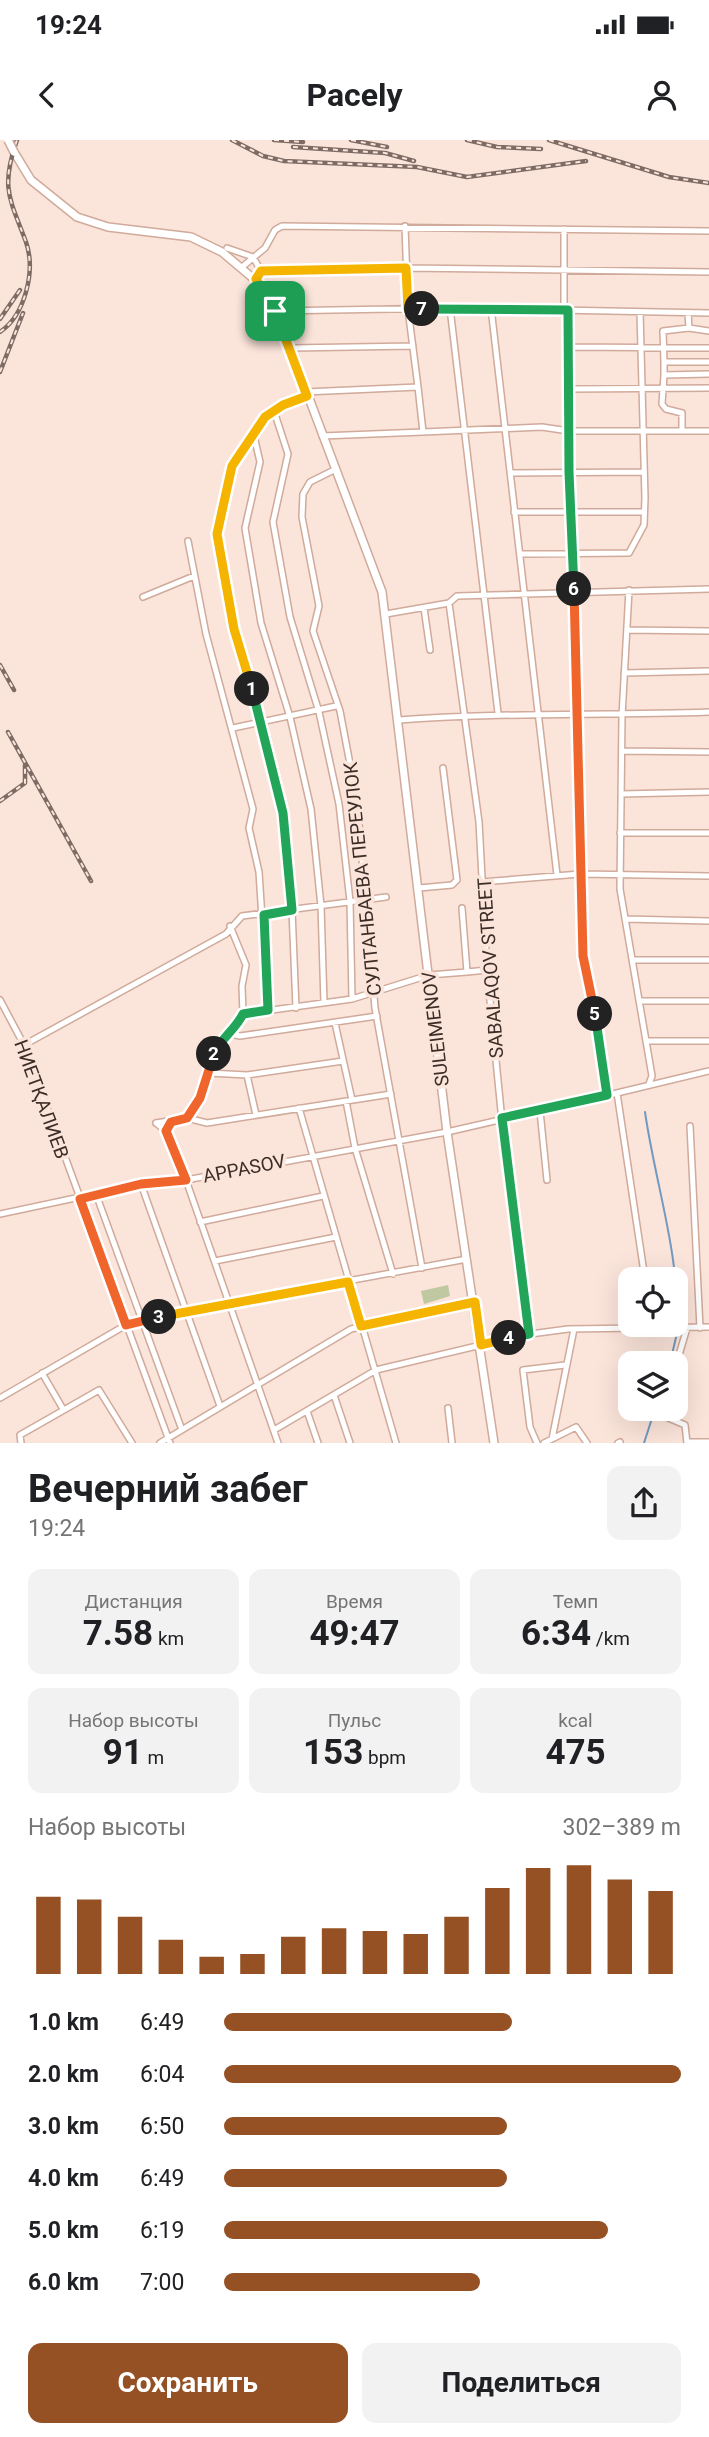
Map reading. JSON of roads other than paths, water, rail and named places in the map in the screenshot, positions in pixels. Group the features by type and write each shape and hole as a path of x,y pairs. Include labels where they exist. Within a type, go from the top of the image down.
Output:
{"main road":[{"name":"SULEIMENOV","path":"8,140 31,180 77,217 108,228 191,237 222,252 256,279 275,311 290,348 382,592 447,1132 475,1302 494,1443"}],"street":[{"path":"242,267 265,248 275,230 282,226 709,231"},
{"path":"405,226 408,309 423,432"},
{"path":"564,229 583,956 607,1095"},
{"path":"227,248 253,257 261,271"},
{"path":"261,271 406,268 709,272"},
{"path":"256,279 261,271"},
{"path":"450,308 498,713"},
{"path":"275,311 491,308 709,313"},
{"path":"491,308 526,594 536,714 557,875"},
{"path":"520,554 629,552 640,537 644,512 644,472 640,312"},
{"path":"688,313 689,328"},
{"path":"682,431 682,413 666,409 662,404 665,329 709,331"},
{"path":"290,348 414,346"},
{"path":"569,347 709,348"},
{"path":"664,362 709,362"},
{"path":"664,375 709,374"},
{"path":"296,1007 292,910 283,813 263,722 234,629 217,534 232,466 265,417 306,394 418,387"},
{"path":"569,389 709,388"},
{"path":"274,411 288,454 273,522 290,617 319,712 339,804 350,901 352,999"},
{"path":"322,436 542,427 569,431 709,431"},
{"path":"254,436 260,462 245,528 261,623 290,717 312,809 321,906 324,1003"},
{"name":"СУЛТАНБАЕВА ПЕРЕУЛОК","path":"334,470 310,482 304,490 302,501 319,606 313,631 336,706 340,710 357,801 377,1016 422,1268"},
{"path":"510,473 644,472"},
{"path":"514,512 644,512"},
{"path":"188,541 206,634 253,809 249,828 259,872 264,915 268,1010"},
{"path":"143,597 194,576"},
{"path":"386,614 449,603 457,596 709,589"},
{"path":"628,590 622,716 620,874 625,919 652,1073 649,1084"},
{"name":"SABALAQOV STREET","path":"449,603 479,822 487,970 529,1334"},
{"path":"424,608 430,650"},
{"path":"626,630 709,631"},
{"path":"624,673 709,671"},
{"path":"233,728 319,712 336,706"},
{"path":"399,720 498,713 622,716 709,712"},
{"path":"622,751 709,752"},
{"path":"419,888 452,884 457,880 443,768"},
{"path":"621,794 709,792"},
{"path":"620,833 709,833"},
{"path":"481,882 580,874 709,876"},
{"path":"24,1045 226,934 230,926 242,916 386,897"},
{"path":"462,908 467,972"},
{"path":"625,919 709,921"},
{"path":"230,926 246,965 242,986 243,1014 230,1034"},
{"path":"633,960 709,960"},
{"path":"243,1014 352,999 429,975 487,970"},
{"name":"НИЕТҚАЛИЕВ","path":"0,1000 24,1045 169,1441"},
{"path":"639,1000 709,1001"},
{"path":"187,1118 200,1098 225,1034 240,1036 377,1016"},
{"path":"335,1023 355,1148 393,1274"},
{"path":"646,1041 709,1041"},
{"path":"209,1073 247,1075 343,1062"},
{"name":"APPASOV","path":"0,1214 141,1184 186,1180 447,1132 709,1070"},
{"path":"247,1075 256,1115"},
{"path":"617,1093 643,1267"},
{"path":"278,1443 186,1180 166,1131 156,1123 187,1118 206,1123 391,1094"},
{"path":"299,1108 396,1443"},
{"path":"540,1111 547,1180"},
{"path":"166,1131 171,1122"},
{"path":"690,1126 700,1328"},
{"path":"141,1184 220,1406"},
{"path":"96,1194 182,1430"},
{"path":"200,1222 323,1196"},
{"path":"215,1261 336,1237"},
{"path":"0,1398 126,1325 185,1311 467,1259"},
{"path":"160,1443 169,1441 256,1384 361,1326 475,1302"},
{"path":"274,1430 376,1370 529,1334 618,1327"},
{"path":"688,1328 709,1327"},
{"path":"552,1439 574,1329"},
{"path":"537,1443 530,1427 523,1370 565,1365"},
{"path":"43,1373 63,1409"},
{"path":"21,1443 20,1435 99,1390 132,1443"},
{"path":"334,1395 350,1443"},
{"path":"448,1408 452,1443"},
{"path":"307,1411 318,1443"},
{"path":"676,1421 685,1425 687,1443 709,1442"},
{"path":"544,1443 576,1427 587,1443"}],"waterway":[{"path":"645,1112 674,1267"},
{"path":"673,1351 676,1337"},
{"path":"644,1443 651,1421"}],"railway":[{"path":"0,332 16,315 29,279 29,253 9,193 8,182 17,140"},
{"path":"232,140 263,156 284,161 417,167 467,177 586,161"},
{"path":"274,140 303,142"},
{"path":"351,140 387,147"},
{"path":"467,140 497,147 541,149"},
{"path":"549,140 669,177 709,183"},
{"path":"293,147 385,153 414,161"},
{"path":"0,319 20,290"},
{"path":"0,372 23,313"},
{"path":"0,665 14,690"},
{"path":"8,732 91,881"},
{"path":"0,801 25,783 25,765"}]}
